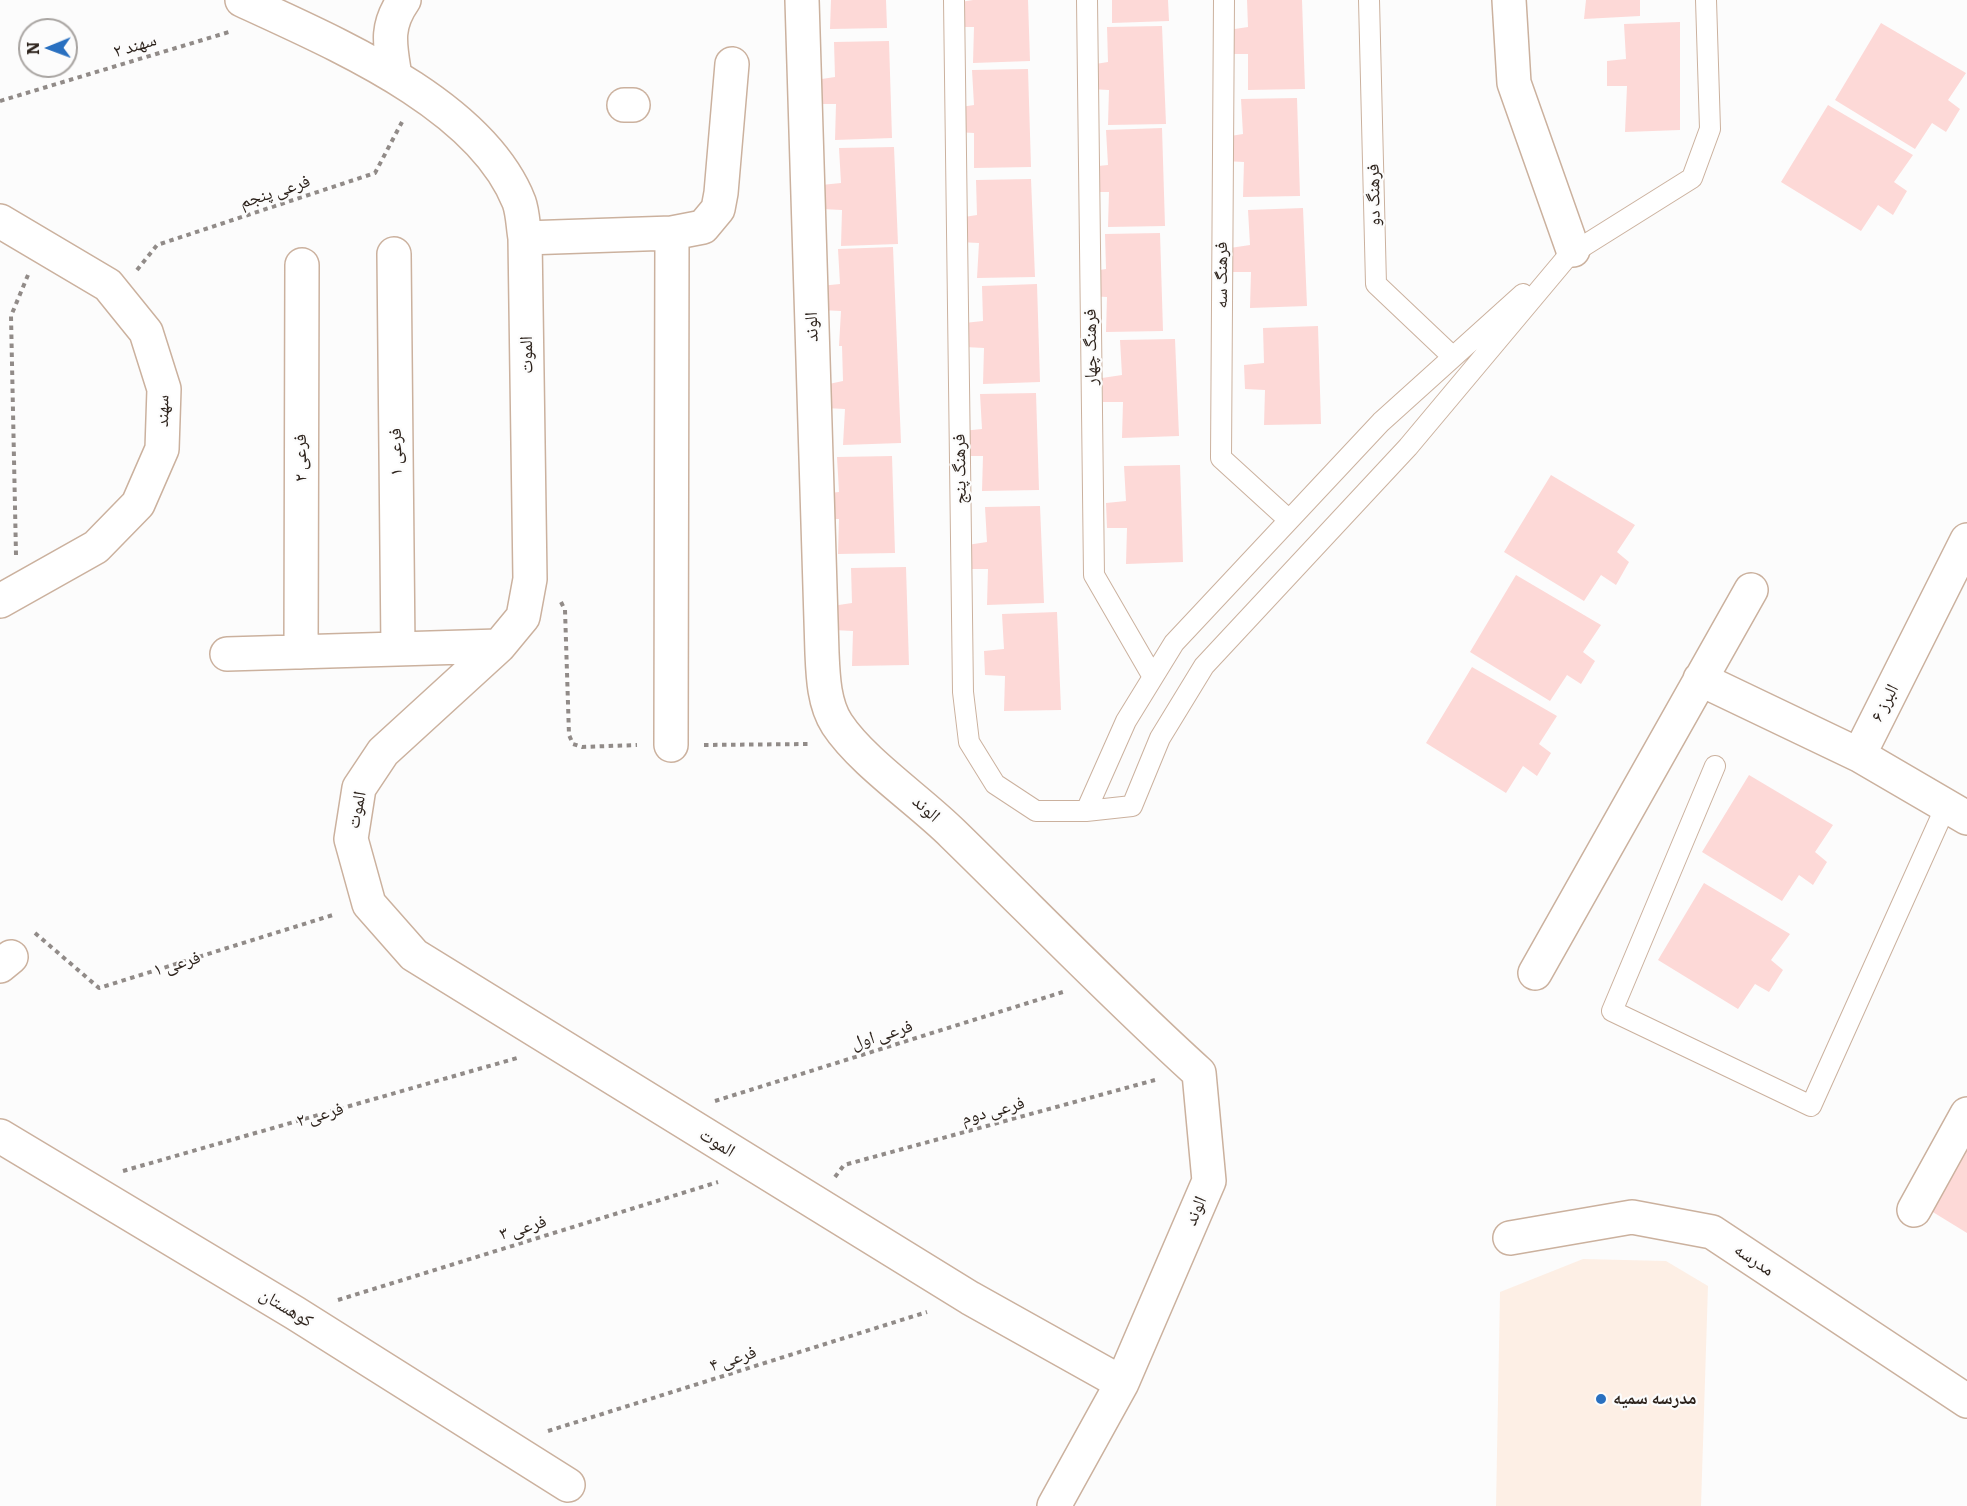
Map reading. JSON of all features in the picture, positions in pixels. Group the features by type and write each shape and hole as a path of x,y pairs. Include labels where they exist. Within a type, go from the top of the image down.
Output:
{"street":[{"name":"الموت","path":"242,0 407,84 465,129 496,162 519,202 525,238 530,579 523,617 499,646 383,752 358,788 351,839 369,904 414,955 970,1298 1122,1383"},
{"path":"404,0 393,15 389,39 407,84"},
{"name":"الوند","path":"802,0 822,662 829,704 837,723 854,744 952,833 1100,981 1199,1073 1209,1181 1122,1383 1054,1506"},
{"path":"1509,0 1514,83 1573,250"},
{"path":"525,238 672,233 703,227 718,209 732,64"},
{"name":"سهند","path":"0,221 108,285 146,332 164,389 162,449 138,504 96,547 8,596"},
{"path":"671,745 672,233"},
{"name":"فرعی ۱","path":"394,254 398,649"},
{"name":"فرعی ۲","path":"301,652 302,265"},
{"name":"البرز ۶","path":"1859,754 1967,540"},
{"path":"1536,973 1751,590"},
{"path":"227,654 499,646"},
{"path":"1700,679 1859,754 1957,812"},
{"path":"1914,1210 1967,1114"},
{"name":"کوهستان","path":"0,1136 295,1313 568,1485"},
{"name":"مدرسه","path":"1510,1238 1632,1216 1712,1232 1967,1401"}],"lane":[{"name":"فرهنگ پنج","path":"954,0 963,693 969,742 995,784 1036,812 1086,812 1132,806 1160,738 1204,666 1408,447 1573,250"},
{"name":"فرهنگ چهار","path":"1088,0 1094,575 1153,677"},
{"name":"فرهنگ سه","path":"1224,0 1221,458 1288,520"},
{"name":"فرهنگ دو","path":"1369,0 1376,284 1454,357"},
{"path":"1086,812 1126,721 1174,643 1381,422 1573,250 1692,178 1710,129 1706,0"},
{"path":"1715,766 1612,1011 1811,1106 1957,812"}],"path":[{"name":"سهند ۲","path":"0,101 278,17"},
{"name":"فرعی پنجم","path":"117,296 157,245 375,173 407,84"},
{"path":"8,596 11,316 39,244"},
{"name":"فرعی ۱","path":"6,962 37,932 99,988 369,904"},
{"name":"فرعی اول","path":"672,1115 1100,981"},
{"name":"فرعی ۲","path":"79,1184 561,1046"},
{"name":"فرعی دوم","path":"813,1203 844,1165 1195,1069"},
{"name":"فرعی ۳","path":"295,1313 760,1170"},
{"name":"فرعی ۴","path":"505,1445 970,1298"}],"shaded area":[{"name":"مدرسه سمیه","path":"1583,1259 1666,1261 1708,1286 1701,1506 1496,1506 1500,1292"}],"building":[{"path":"831,0 886,0 887,28 830,29"},
{"path":"973,0 1028,0 1030,61 973,63 974,27 954,27 954,3"},
{"path":"1112,0 1168,0 1169,21 1112,23"},
{"path":"1247,0 1302,0 1305,89 1248,90 1248,54 1229,54 1228,30 1248,27"},
{"path":"1586,0 1640,0 1640,16 1584,19"},
{"path":"1680,22 1680,130 1625,132 1627,86 1607,86 1607,61 1626,59 1624,24"},
{"path":"1881,23 1966,73 1948,100 1960,109 1946,132 1932,123 1915,149 1835,100"},
{"path":"1162,26 1166,124 1108,125 1109,90 1089,89 1089,65 1108,62 1107,27"},
{"path":"889,41 892,138 835,140 836,104 816,104 815,80 835,77 834,42"},
{"path":"1028,69 1031,167 974,168 974,133 955,132 954,108 974,105 972,70"},
{"path":"1297,98 1300,196 1243,197 1244,162 1224,161 1224,137 1243,134 1241,99"},
{"path":"1828,105 1913,155 1894,182 1907,191 1893,215 1878,205 1861,231 1781,182"},
{"path":"1162,128 1165,226 1108,227 1109,192 1089,192 1088,167 1108,165 1106,130"},
{"path":"894,147 898,244 841,246 842,210 822,209 821,185 841,183 839,148"},
{"path":"1031,179 1035,277 977,278 979,243 958,242 958,218 977,215 976,180"},
{"path":"1303,208 1307,306 1250,308 1251,272 1231,272 1230,248 1250,245 1248,210"},
{"path":"1160,233 1163,331 1106,332 1107,297 1087,296 1086,272 1106,269 1105,234"},
{"path":"893,247 901,443 843,445 845,409 825,408 824,385 843,381 842,346 839,346 841,311 820,310 820,286 840,284 838,249"},
{"path":"1037,284 1040,382 983,384 984,348 965,347 964,323 983,321 982,286"},
{"path":"1318,326 1321,424 1264,425 1265,390 1245,389 1244,365 1264,363 1263,328"},
{"path":"1175,339 1179,436 1122,438 1123,402 1103,402 1102,378 1122,375 1120,340"},
{"path":"1036,393 1039,490 982,491 983,456 963,456 962,431 982,429 980,394"},
{"path":"892,456 895,553 838,554 839,519 820,519 819,494 839,492 837,457"},
{"path":"1180,465 1183,562 1126,564 1127,528 1107,528 1106,503 1126,501 1124,466"},
{"path":"1551,475 1635,525 1617,552 1629,562 1616,585 1601,575 1584,601 1504,552"},
{"path":"1040,506 1044,603 987,605 988,569 967,569 967,545 987,542 985,507"},
{"path":"906,567 909,665 852,666 853,631 833,630 832,606 852,603 851,568"},
{"path":"1516,575 1601,625 1583,652 1595,661 1581,684 1567,675 1550,701 1470,652"},
{"path":"1057,612 1061,710 1004,711 1005,676 985,675 984,651 1004,649 1002,614"},
{"path":"1472,667 1557,716 1539,744 1551,753 1537,776 1523,766 1506,793 1426,743"},
{"path":"1749,775 1833,825 1815,852 1827,862 1813,885 1799,875 1782,901 1702,852"},
{"path":"1704,883 1790,934 1771,960 1783,970 1769,992 1755,984 1738,1009 1658,960"},
{"path":"1967,1127 1967,1233 1910,1198"}],"place":[{"name":"مدرسه سمیه","path":"1601,1399"}]}
